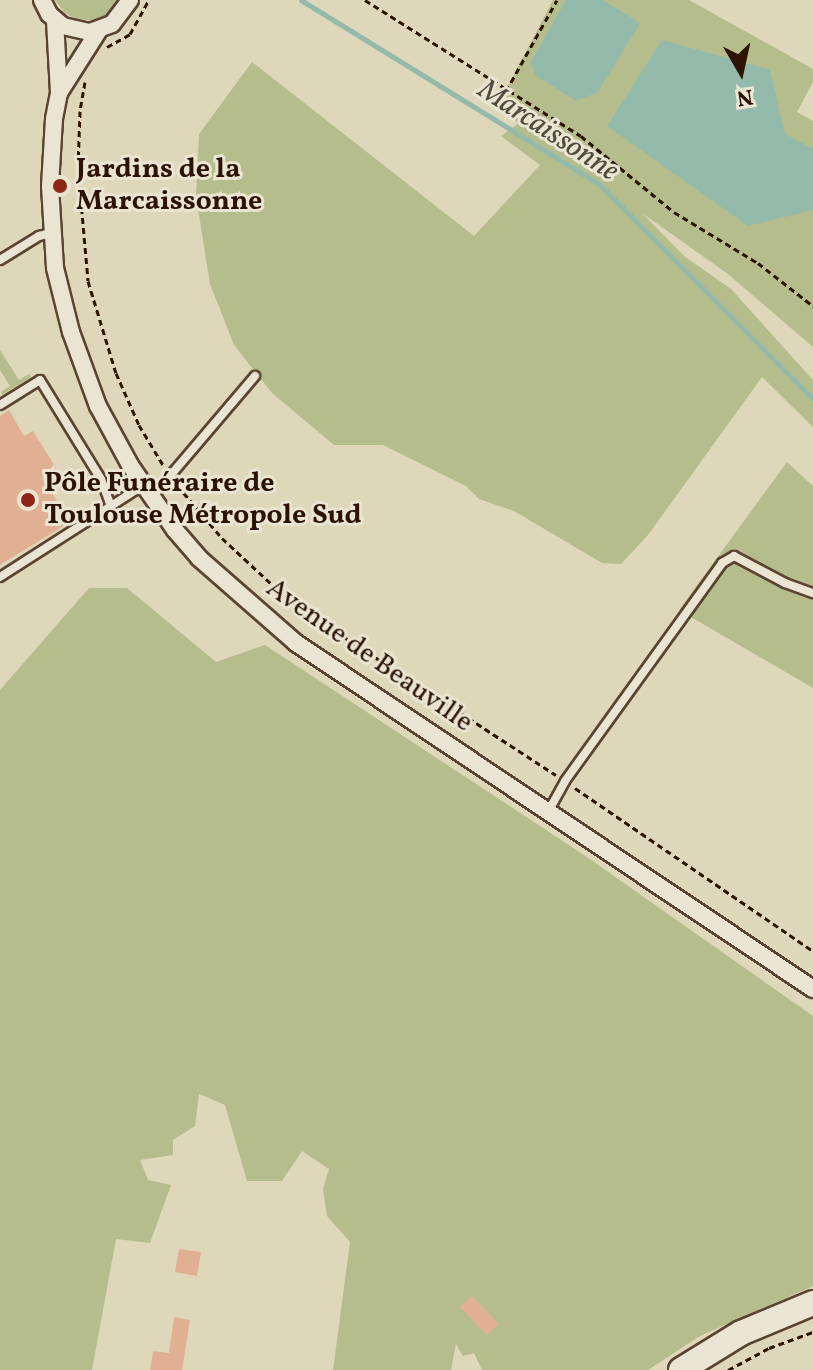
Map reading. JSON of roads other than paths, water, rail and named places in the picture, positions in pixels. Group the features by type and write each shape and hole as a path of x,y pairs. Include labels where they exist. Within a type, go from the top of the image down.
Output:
{"main road":[{"path":"681,1370 741,1333 813,1303"}],"street":[{"path":"42,0 55,21 71,30 99,30"},
{"name":"Avenue de Beauville","path":"59,93 99,30 118,20 130,0"},
{"name":"Avenue de Beauville","path":"55,21 59,93 51,156 51,233 71,332 92,391 146,492 199,558 296,643 813,989"}],"lane":[{"path":"0,260 39,236 51,233"},
{"path":"0,577 111,506 146,492 170,476 255,376"},
{"path":"0,405 40,380 101,479 111,506"},
{"path":"548,812 565,781 722,563 734,556 785,583 813,593"}],"waterway":[{"name":"Marcaissonne","path":"301,0 599,184 813,399"}],"place":[{"name":"Jardins de la Marcaissonne","path":"60,186"},
{"name":"Pôle Funéraire de Toulouse Métropole Sud","path":"28,500"}]}
